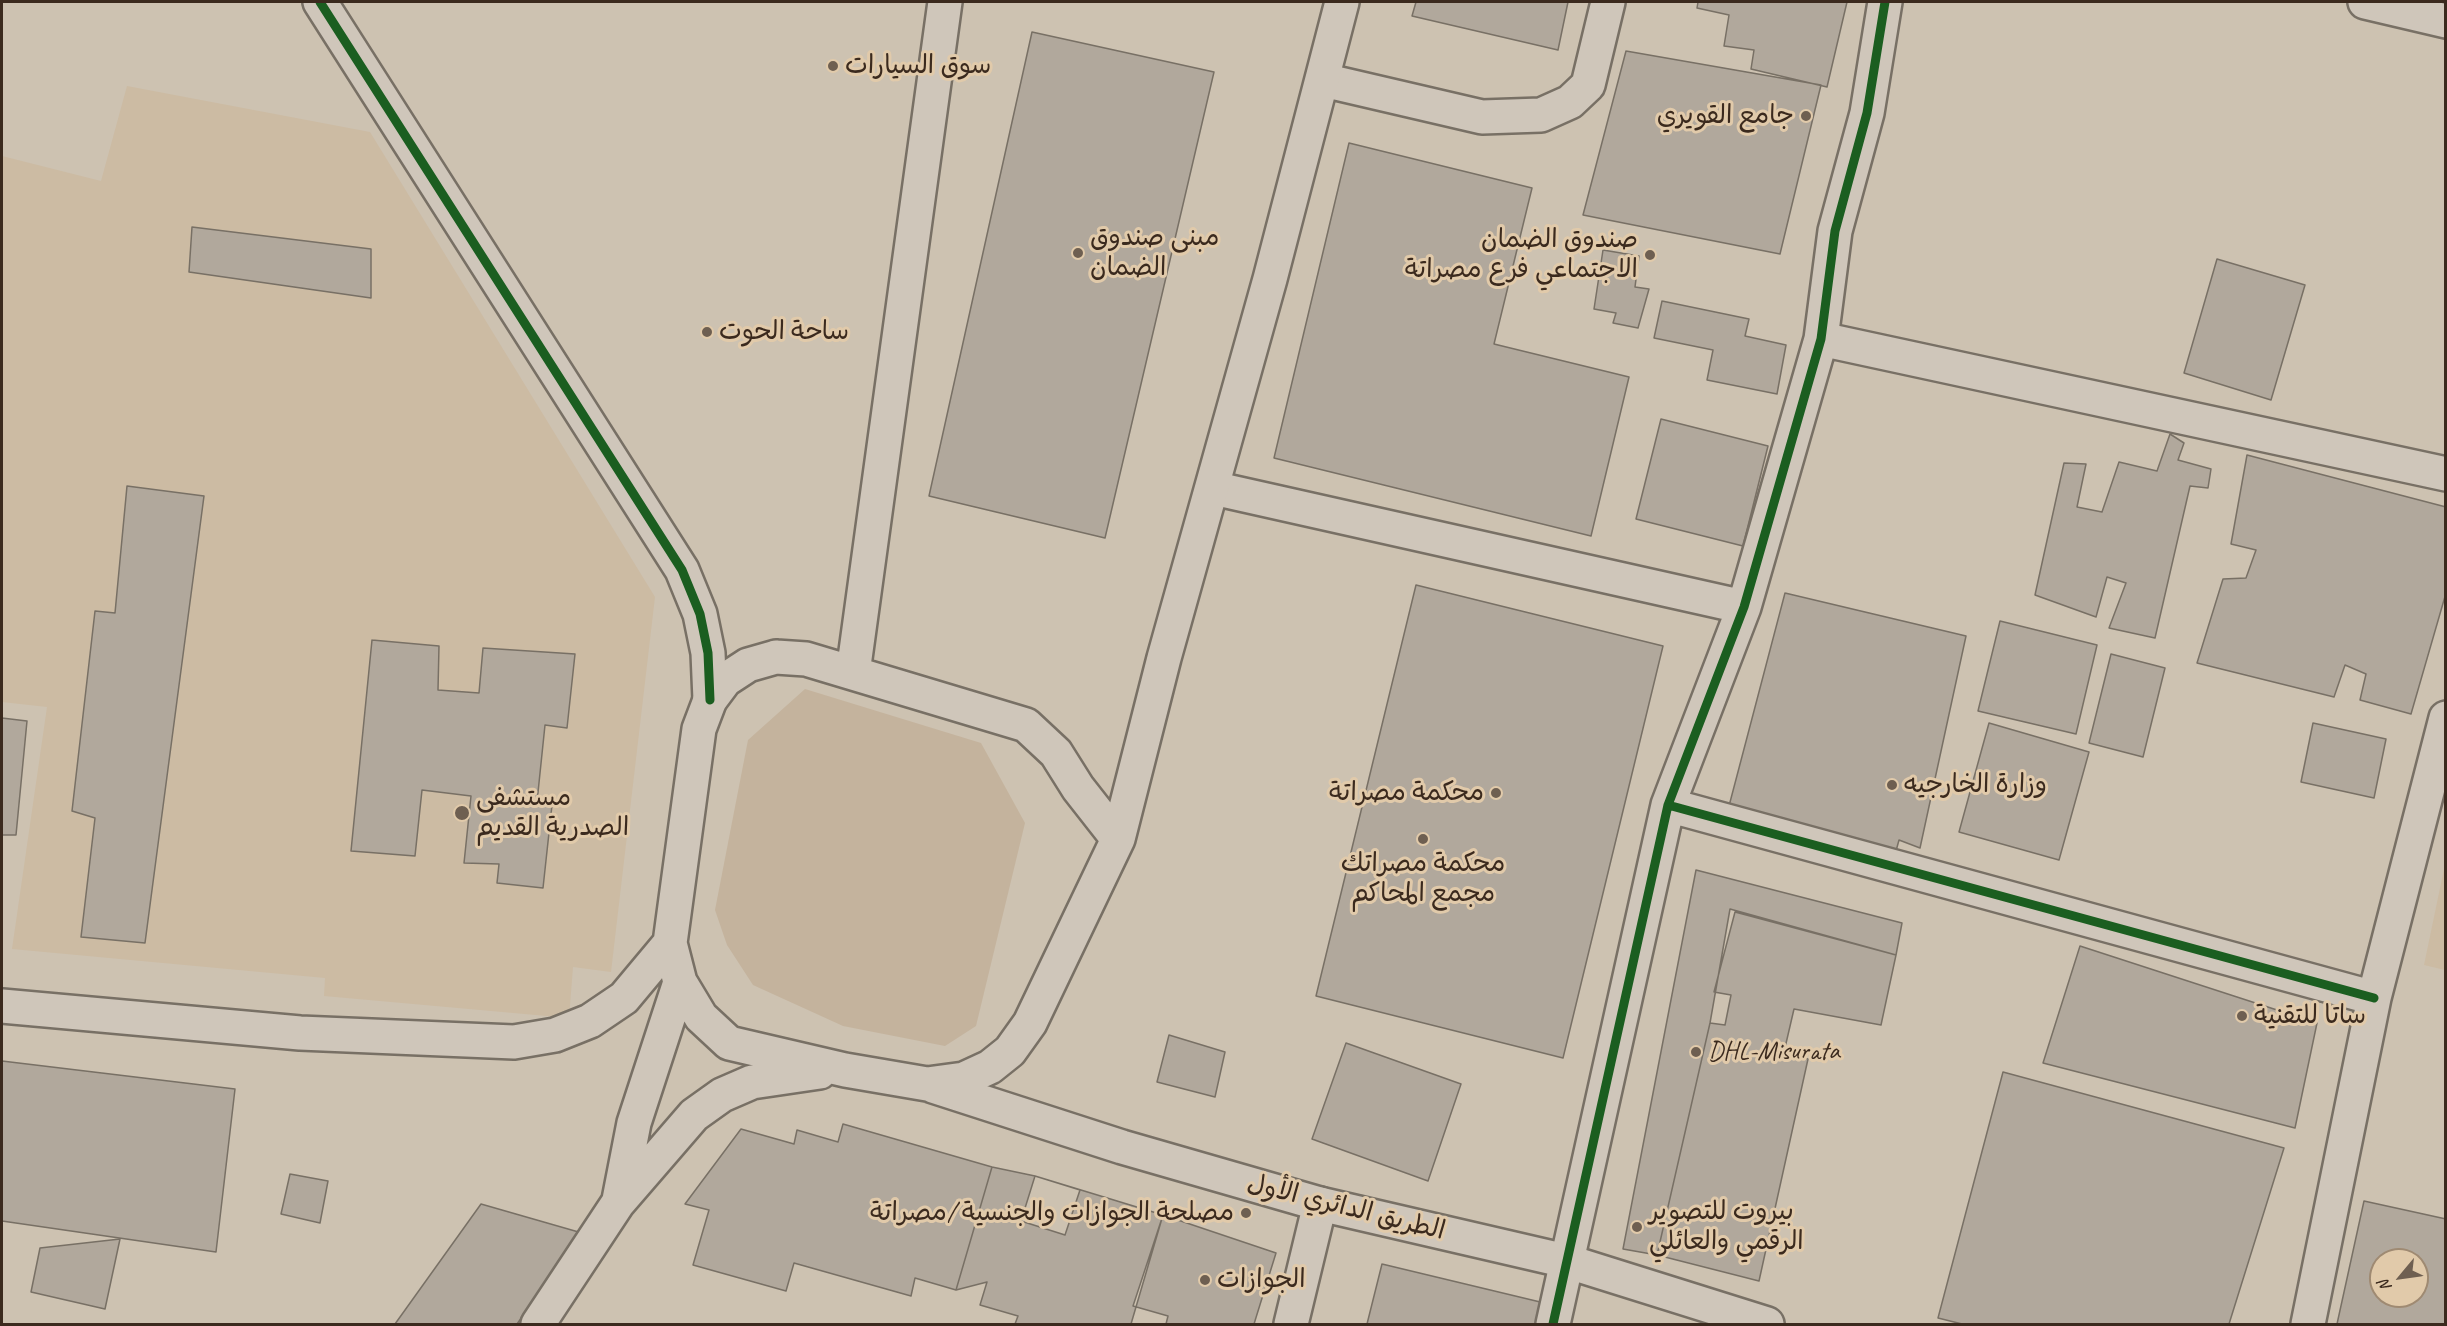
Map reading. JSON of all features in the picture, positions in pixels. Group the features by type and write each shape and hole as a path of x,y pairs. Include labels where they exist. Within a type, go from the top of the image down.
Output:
{"street":[{"path":"320,2 682,570 700,614 708,653 710,700"},
{"path":"853,673 945,2"},
{"path":"1118,839 1078,788 1056,753 1026,725 806,659 776,657 748,665 725,680 710,700 699,729 670,943 680,982 701,1017 729,1043 845,1070 927,1084 964,1079 990,1067 1010,1051 1030,1023 1118,839 1164,658 1213,488 1342,2"},
{"path":"1323,80 1482,117 1541,115 1570,102 1588,85 1608,2"},
{"path":"1553,1324 1668,806 1744,607 1821,339 1835,231 1867,113 1884,2"},
{"path":"2365,2 2445,21"},
{"path":"1821,339 2445,474"},
{"path":"1213,488 1744,607"},
{"path":"2308,1324 2374,998 2445,718"},
{"path":"1668,806 2374,998"},
{"path":"2,1006 300,1033 514,1041 555,1035 590,1021 624,998 670,943"},
{"path":"618,1203 634,1123 680,982"},
{"path":"538,1324 618,1203 694,1115 722,1095 752,1082 793,1074 845,1070"},
{"name":"الطريق الدائري الأول","path":"927,1084 1122,1147 1320,1204 1566,1261 1767,1324"},
{"path":"1291,1324 1320,1204"}],"shaded area":[{"path":"127,86 370,132 655,597 611,972 573,967 569,1018 324,996 325,978 12,949 47,707 2,702 2,156 101,181"},
{"path":"805,689 981,743 1025,823 976,1026 945,1046 843,1026 753,985 727,945 715,910 748,740"},
{"path":"2445,864 2446,970 2424,965"}],"building":[{"path":"1416,2 1568,2 1558,50 1412,16"},
{"path":"1698,2 1847,2 1827,87 1751,69 1754,50 1724,46 1729,15 1697,8"},
{"name":"مبنى صندوق الضمان","path":"1032,32 1214,72 1105,538 929,496"},
{"path":"1626,51 1821,85 1780,254 1583,215"},
{"path":"1349,143 1532,188 1494,344 1629,377 1591,536 1274,458"},
{"path":"192,227 371,249 371,298 189,272"},
{"path":"1603,250 1639,256 1635,287 1649,289 1638,328 1613,323 1616,313 1594,309"},
{"path":"2217,259 2305,285 2271,400 2184,373"},
{"path":"1662,301 1749,319 1745,336 1786,345 1777,394 1707,380 1713,350 1654,338"},
{"path":"1661,419 1768,446 1743,546 1636,519"},
{"path":"2170,434 2184,443 2178,460 2211,469 2208,488 2190,486 2155,638 2109,628 2126,583 2107,577 2096,617 2035,595 2064,463 2086,464 2077,507 2102,512 2119,462 2157,471"},
{"path":"2247,455 2446,507 2446,593 2411,714 2360,700 2366,674 2345,665 2334,697 2197,663 2223,579 2246,578 2256,550 2231,544"},
{"path":"127,486 204,496 145,943 81,937 95,818 72,811 95,611 115,613"},
{"name":"محكمة مصراتة","path":"1416,585 1663,646 1563,1058 1316,996"},
{"path":"1785,593 1966,636 1920,848 1899,840 1896,851 1729,806"},
{"path":"2000,621 2097,645 2076,734 1978,711"},
{"path":"372,640 439,646 438,690 479,693 483,648 575,654 567,728 545,725 537,802 552,805 543,888 497,883 499,864 464,863 471,796 422,790 415,856 351,851"},
{"path":"2111,654 2165,668 2143,757 2089,743"},
{"path":"2,718 27,721 16,835 2,835"},
{"path":"1989,723 2089,752 2059,860 1959,832"},
{"path":"2313,723 2386,739 2374,798 2301,782"},
{"path":"1696,870 1902,923 1896,955 1730,909 1710,1023 1657,1255 1623,1249"},
{"path":"1735,912 1896,955 1881,1025 1794,1009 1784,1052 1808,1059 1759,1281 1657,1255 1710,1023 1725,1025 1731,995 1714,992"},
{"path":"2080,946 2317,1023 2295,1128 2043,1063"},
{"path":"1169,1035 1225,1052 1215,1097 1157,1082"},
{"path":"1346,1043 1461,1084 1428,1181 1312,1139"},
{"path":"2,1061 235,1089 216,1252 2,1221"},
{"path":"2003,1072 2284,1148 2229,1324 1962,1324 1938,1318"},
{"path":"843,1124 992,1167 956,1290 915,1278 911,1296 794,1263 786,1291 693,1265 709,1210 685,1204 741,1129 794,1144 797,1130 838,1142"},
{"path":"992,1167 1035,1176 1163,1215 1131,1324 1015,1324 1018,1316 980,1305 987,1282 956,1290"},
{"path":"290,1174 328,1181 320,1223 281,1214"},
{"path":"1035,1176 1080,1190 1065,1235 1021,1221"},
{"path":"2364,1201 2446,1219 2446,1324 2337,1324"},
{"path":"481,1204 582,1233 517,1324 395,1324"},
{"name":"الجوازات","path":"1163,1215 1276,1253 1254,1324 1166,1324 1168,1316 1133,1306"},
{"path":"120,1239 105,1309 31,1292 40,1248"},
{"path":"1382,1264 1561,1307 1557,1324 1367,1324"}],"cycle path":[{"path":"320,2 682,570 700,614 708,653 710,700"},
{"path":"1553,1324 1668,805 1744,607 1821,339 1835,231 1867,113 1885,2"},
{"path":"1668,805 2374,998"}],"place":[{"name":"سوق السيارات","path":"833,66"},
{"name":"جامع القويري","path":"1806,116"},
{"name":"مبنى صندوق الضمان","path":"1078,253"},
{"name":"صندوق الضمان الاجتماعي فرع مصراتة","path":"1650,255"},
{"name":"ساحة الحوت","path":"707,332"},
{"name":"وزارة الخارجيه","path":"1892,785"},
{"name":"محكمة مصراتة","path":"1496,793"},
{"name":"مستشفى الصدرية القديم","path":"462,813"},
{"name":"محكمة مصراتك مجمع المحاكم","path":"1423,839"},
{"name":"ساتا للتقنية","path":"2242,1016"},
{"name":"DHL-Misurata","path":"1696,1052"},
{"name":"مصلحة الجوازات والجنسية /مصراتة","path":"1246,1213"},
{"name":"بيروت للتصوير الرقمي والعائلي","path":"1637,1227"},
{"name":"الجوازات","path":"1205,1280"}]}
